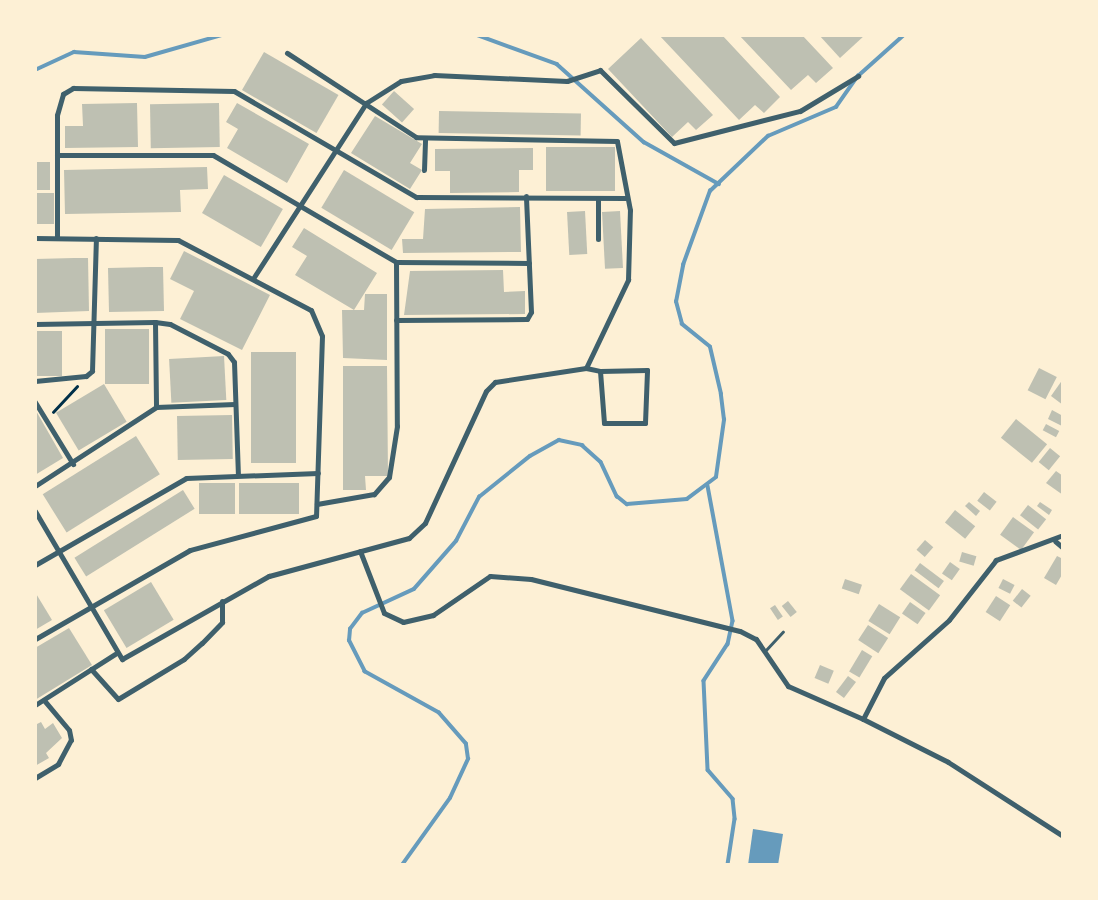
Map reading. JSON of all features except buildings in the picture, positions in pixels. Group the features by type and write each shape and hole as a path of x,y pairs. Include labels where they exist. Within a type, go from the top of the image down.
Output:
{"street":[{"path":"287,53 425,139 611,139 618,145 630,210 628,280 586,368"},
{"path":"254,277 366,103 416,76 567,81 600,70 674,143 800,111 858,76"},
{"path":"57,237 57,115 63,94 73,88 233,91 336,147 416,197 626,198"},
{"path":"425,139 425,170"},
{"path":"57,155 214,155 396,261 529,262"},
{"path":"396,320 527,319 529,262 526,196"},
{"path":"598,199 598,239"},
{"path":"35,238 178,240 254,277 312,310 322,336 317,504 313,519 191,550 35,639"},
{"path":"35,381 86,376 92,371 96,323 96,238"},
{"path":"317,504 374,494 390,477 397,426 396,261"},
{"path":"155,322 156,407"},
{"path":"35,324 155,322 180,329 231,357 238,475"},
{"path":"35,512 115,654 122,659 164,639 222,601 269,576 419,532 486,391 495,382 586,368 600,371 647,370 645,424 604,423 600,371"},
{"path":"35,402 73,464"},
{"path":"35,486 73,464 156,407 235,404"},
{"path":"35,565 175,482 238,475 318,474"},
{"path":"863,719 884,678 949,620 996,561 1055,541 1063,535"},
{"path":"1055,541 1063,548"},
{"path":"360,551 384,613 412,624 433,615 471,587 504,574 740,631 756,639 788,686 863,719 948,762 1063,836"},
{"path":"91,669 118,699 184,659 202,643 222,622 222,601"},
{"path":"35,705 115,654"},
{"path":"35,778 58,764 71,740 69,730 44,700"}],"lane":[{"path":"765,651 783,632"}],"path":[{"path":"46,420 86,376"}],"water":[{"path":"753,829 783,834 778,865 748,865"}],"waterway":[{"path":"35,70 74,52 145,57 222,35"},
{"path":"477,35 557,64 644,142 719,184"},
{"path":"402,865 450,798 468,759 466,744 439,713 365,672 349,641 350,629 362,613 414,589 456,541 479,497 530,456 559,440 582,445 601,462 617,496 627,504 687,499 716,477 724,420 721,394 710,347 682,324 676,302 683,265 710,191 768,136 836,107 858,76 904,35"},
{"path":"708,486 733,621 728,644 704,681 708,770 733,799 735,819 728,865"}]}
